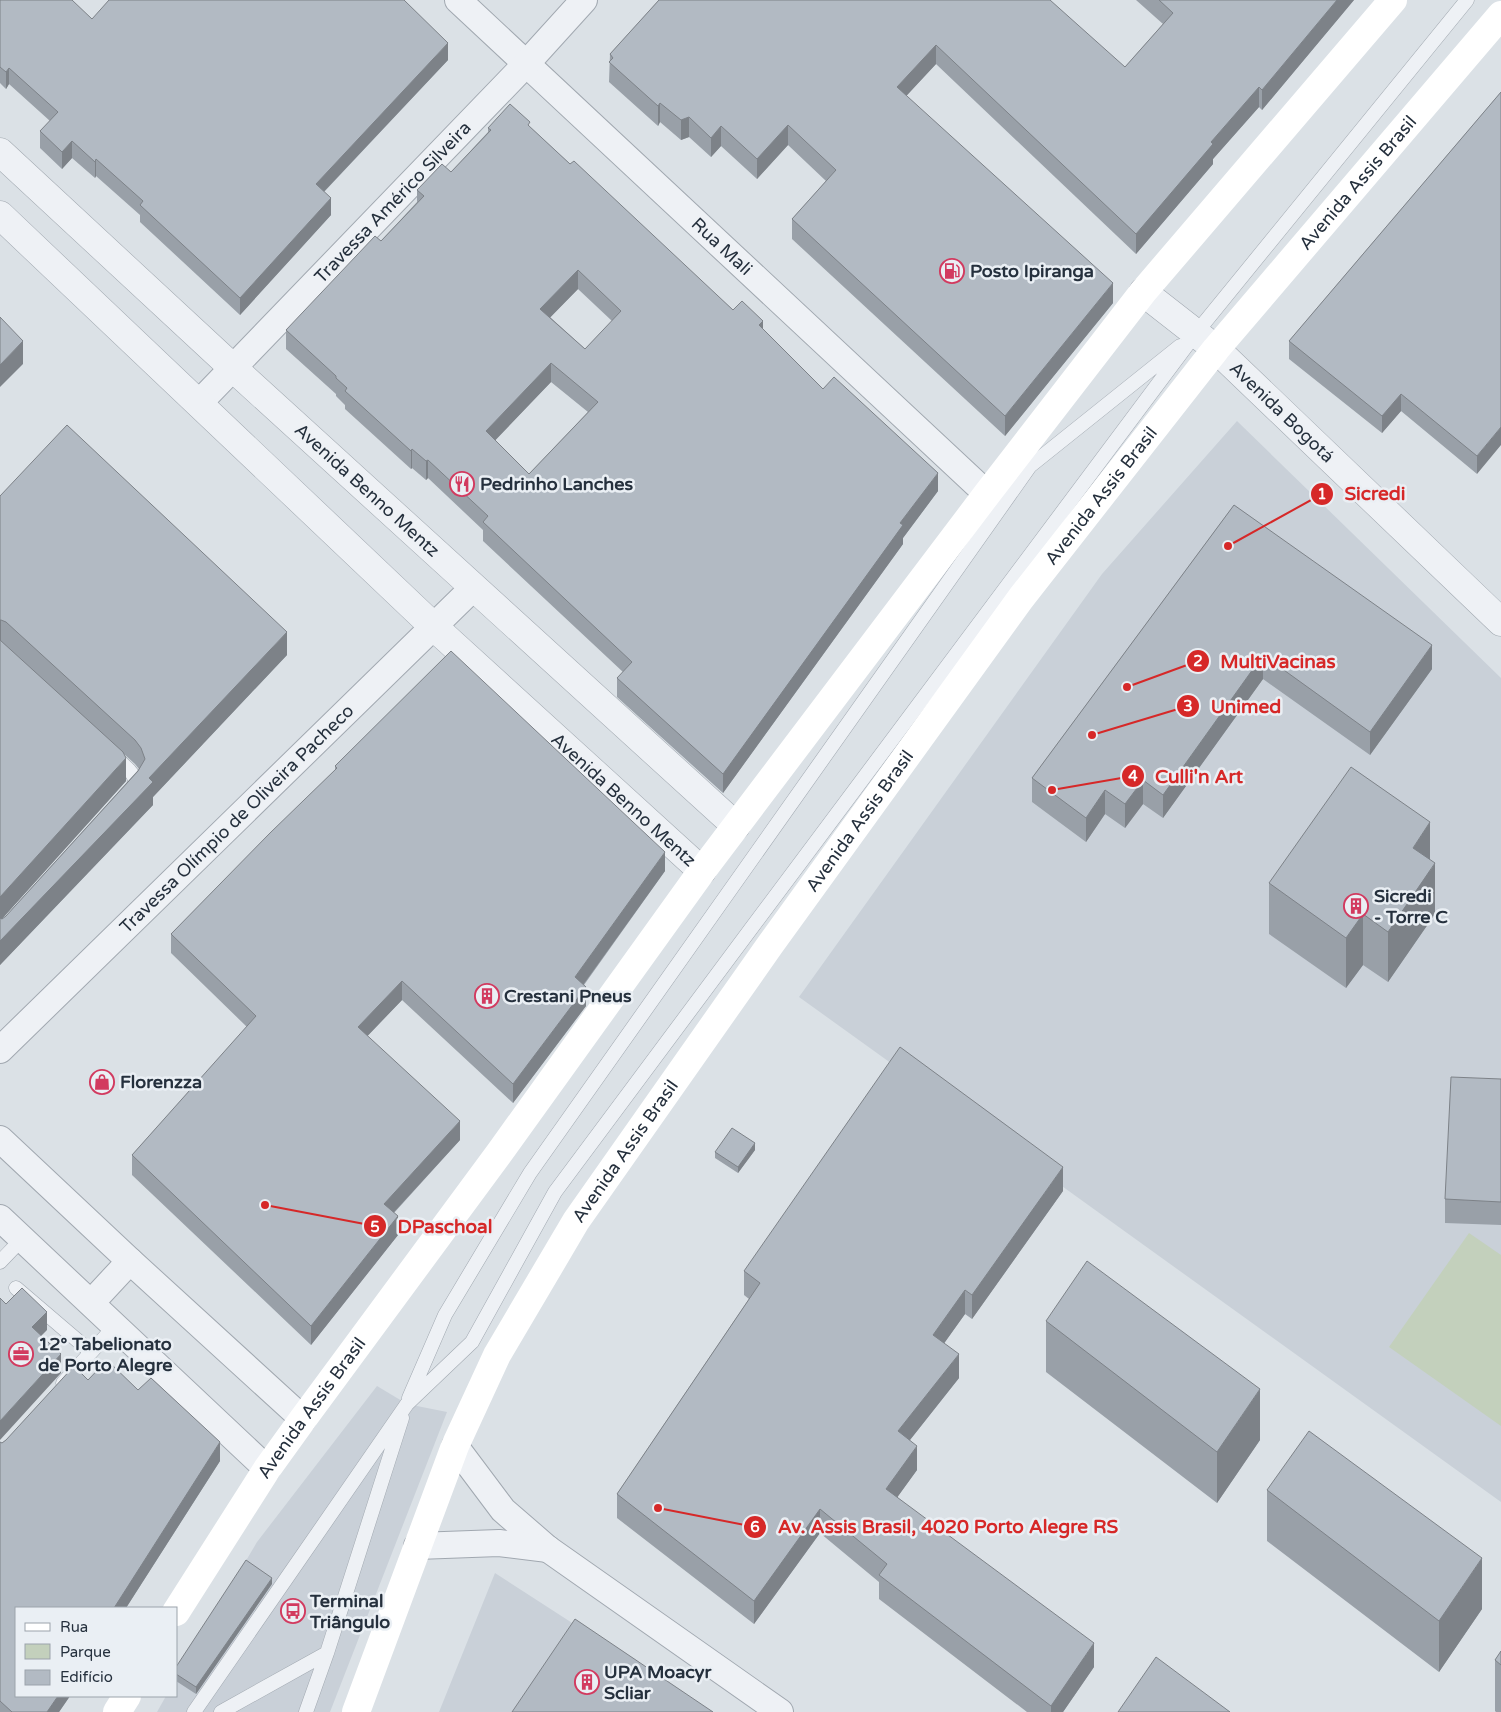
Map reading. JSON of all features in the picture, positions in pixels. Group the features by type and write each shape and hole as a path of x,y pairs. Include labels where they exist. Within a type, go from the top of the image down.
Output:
{"main road":[{"name":"Avenida Assis Brasil","path":"178,1609 267,1469 500,1152 702,871 987,494 1143,292 1393,0"},
{"name":"Avenida Assis Brasil","path":"356,1712 455,1446 497,1355 576,1221 770,945 1206,341 1501,15"},
{"path":"117,1712 126,1697"}],"street":[{"name":"Rua Mali","path":"458,0 987,494"},
{"name":"Travessa Américo Silveira","path":"199,403 526,64 584,0"},
{"name":"Avenida Benno Mentz","path":"0,152 473,588 736,826"},
{"name":"Avenida Benno Mentz","path":"0,214 434,626 702,871"},
{"name":"Avenida Bogotá","path":"1143,292 1206,341 1499,616"},
{"name":"Travessa Olímpio de Oliveira Pacheco","path":"0,1050 473,588"},
{"path":"0,1139 303,1419"},
{"path":"1,1220 267,1469"},
{"path":"91,1303 130,1261"},
{"path":"455,1446 503,1510 548,1549 780,1712"},
{"path":"417,1546 499,1544 548,1549"}],"lane":[{"path":"194,1712 407,1404 472,1342 556,1192 1467,0"},
{"path":"306,1712 327,1653 407,1404 445,1314 530,1173 1030,466 1206,341"},
{"path":"100,744 129,770 136,782 119,803"},
{"path":"0,1262 22,1239"},
{"path":"16,1288 91,1352"},
{"path":"52,1395 115,1326"},
{"path":"221,1712 327,1653"}],"shaded area":[{"path":"1237,421 1501,678 1501,1502 799,997 1102,574"},
{"name":"Terminal Triângulo","path":"377,1386 407,1404 447,1412 330,1712 157,1712 165,1697 178,1697 178,1676 257,1542"},
{"path":"495,1573 710,1712 439,1712"}],"green space":[{"path":"1469,1233 1501,1255 1501,1426 1389,1347"}],"building":[{"path":"0,0 72,0 92,19 109,0 404,0 448,43 316,184 331,198 240,298 140,205 143,201 96,159 95,162 72,141 62,152 40,131 58,112 9,68 6,72 0,67"},
{"path":"659,0 1050,0 1125,67 1173,13 1159,0 1337,0 1262,90 1259,87 1211,142 1213,144 1136,234 936,45 897,87 1113,283 1005,416 792,219 836,170 788,125 757,159 721,126 711,138 689,117 681,120 660,103 658,106 609,62 613,58 610,54"},
{"path":"1501,92 1501,427 1477,456 1401,394 1382,416 1289,341"},
{"path":"510,104 530,122 528,125 570,164 574,161 733,310 742,301 763,321 759,325 823,389 834,377 938,473 900,523 903,525 723,774 617,678 632,662 483,522 488,516 428,460 426,461 412,449 411,451 345,391 347,388 336,376 286,330 375,236 381,241 424,196 417,190 442,164 451,172 491,130 488,128","holes":["578,270 621,311 585,349 540,309","551,363 598,402 529,474 486,431"]},
{"path":"0,317 23,341 0,365"},
{"path":"67,425 287,632 149,778 153,782 0,941 0,918 2,919 6,916 138,771 145,759 141,748 135,740 6,622 0,620 0,496"},
{"path":"1234,505 1432,645 1370,732 1263,655 1163,795 1143,780 1125,804 1105,790 1086,818 1032,778"},
{"path":"0,640 123,752 126,758 0,897"},
{"path":"451,651 665,852 575,977 586,987 513,1084 402,981 358,1027 460,1121 384,1204 398,1216 311,1326 132,1155 256,1016 171,934 337,768 335,766"},
{"path":"1351,767 1430,822 1413,848 1435,863 1388,932 1363,914 1346,938 1269,883"},
{"path":"900,1047 1063,1167 972,1295 965,1290 933,1335 959,1354 898,1431 917,1446 886,1489 1094,1643 1051,1706 879,1575 887,1564 820,1509 754,1601 617,1494 760,1283 744,1271"},
{"path":"1451,1077 1501,1079 1501,1202 1445,1199"},
{"path":"732,1128 755,1143 738,1167 715,1152"},
{"path":"1087,1261 1260,1389 1217,1452 1046,1321"},
{"name":"12° Tabelionato de Porto Alegre","path":"22,1288 47,1312 32,1327 61,1354 0,1421 0,1298 6,1304"},
{"path":"107,1360 138,1390 151,1378 220,1442 115,1607 15,1607 15,1697 57,1697 47,1712 12,1712 0,1701 0,1442 2,1443 6,1440 74,1366 88,1380"},
{"path":"1309,1431 1482,1558 1439,1621 1267,1490"},
{"path":"246,1560 272,1578 196,1687 178,1675 178,1664"},
{"path":"575,1619 713,1712 512,1712"},
{"path":"1501,1651 1501,1665 1495,1660"},
{"path":"1156,1657 1230,1712 1118,1712"}],"place":[{"name":"Posto Ipiranga","path":"952,271"},
{"name":"Pedrinho Lanches","path":"462,484"},
{"name":"Sicredi","path":"1228,546"},
{"name":"MultiVacinas","path":"1127,687"},
{"name":"Unimed","path":"1092,735"},
{"name":"Culli'n Art","path":"1052,790"},
{"name":"Sicredi - Torre C","path":"1356,906"},
{"name":"Crestani Pneus","path":"487,996"},
{"name":"Florenzza","path":"102,1082"},
{"name":"DPaschoal","path":"265,1205"},
{"name":"12° Tabelionato de Porto Alegre","path":"21,1354"},
{"name":"Av. Assis Brasil, 4020 Porto Alegre RS","path":"658,1508"},
{"name":"Terminal Triângulo","path":"293,1611"},
{"name":"UPA Moacyr Scliar","path":"587,1682"}]}
